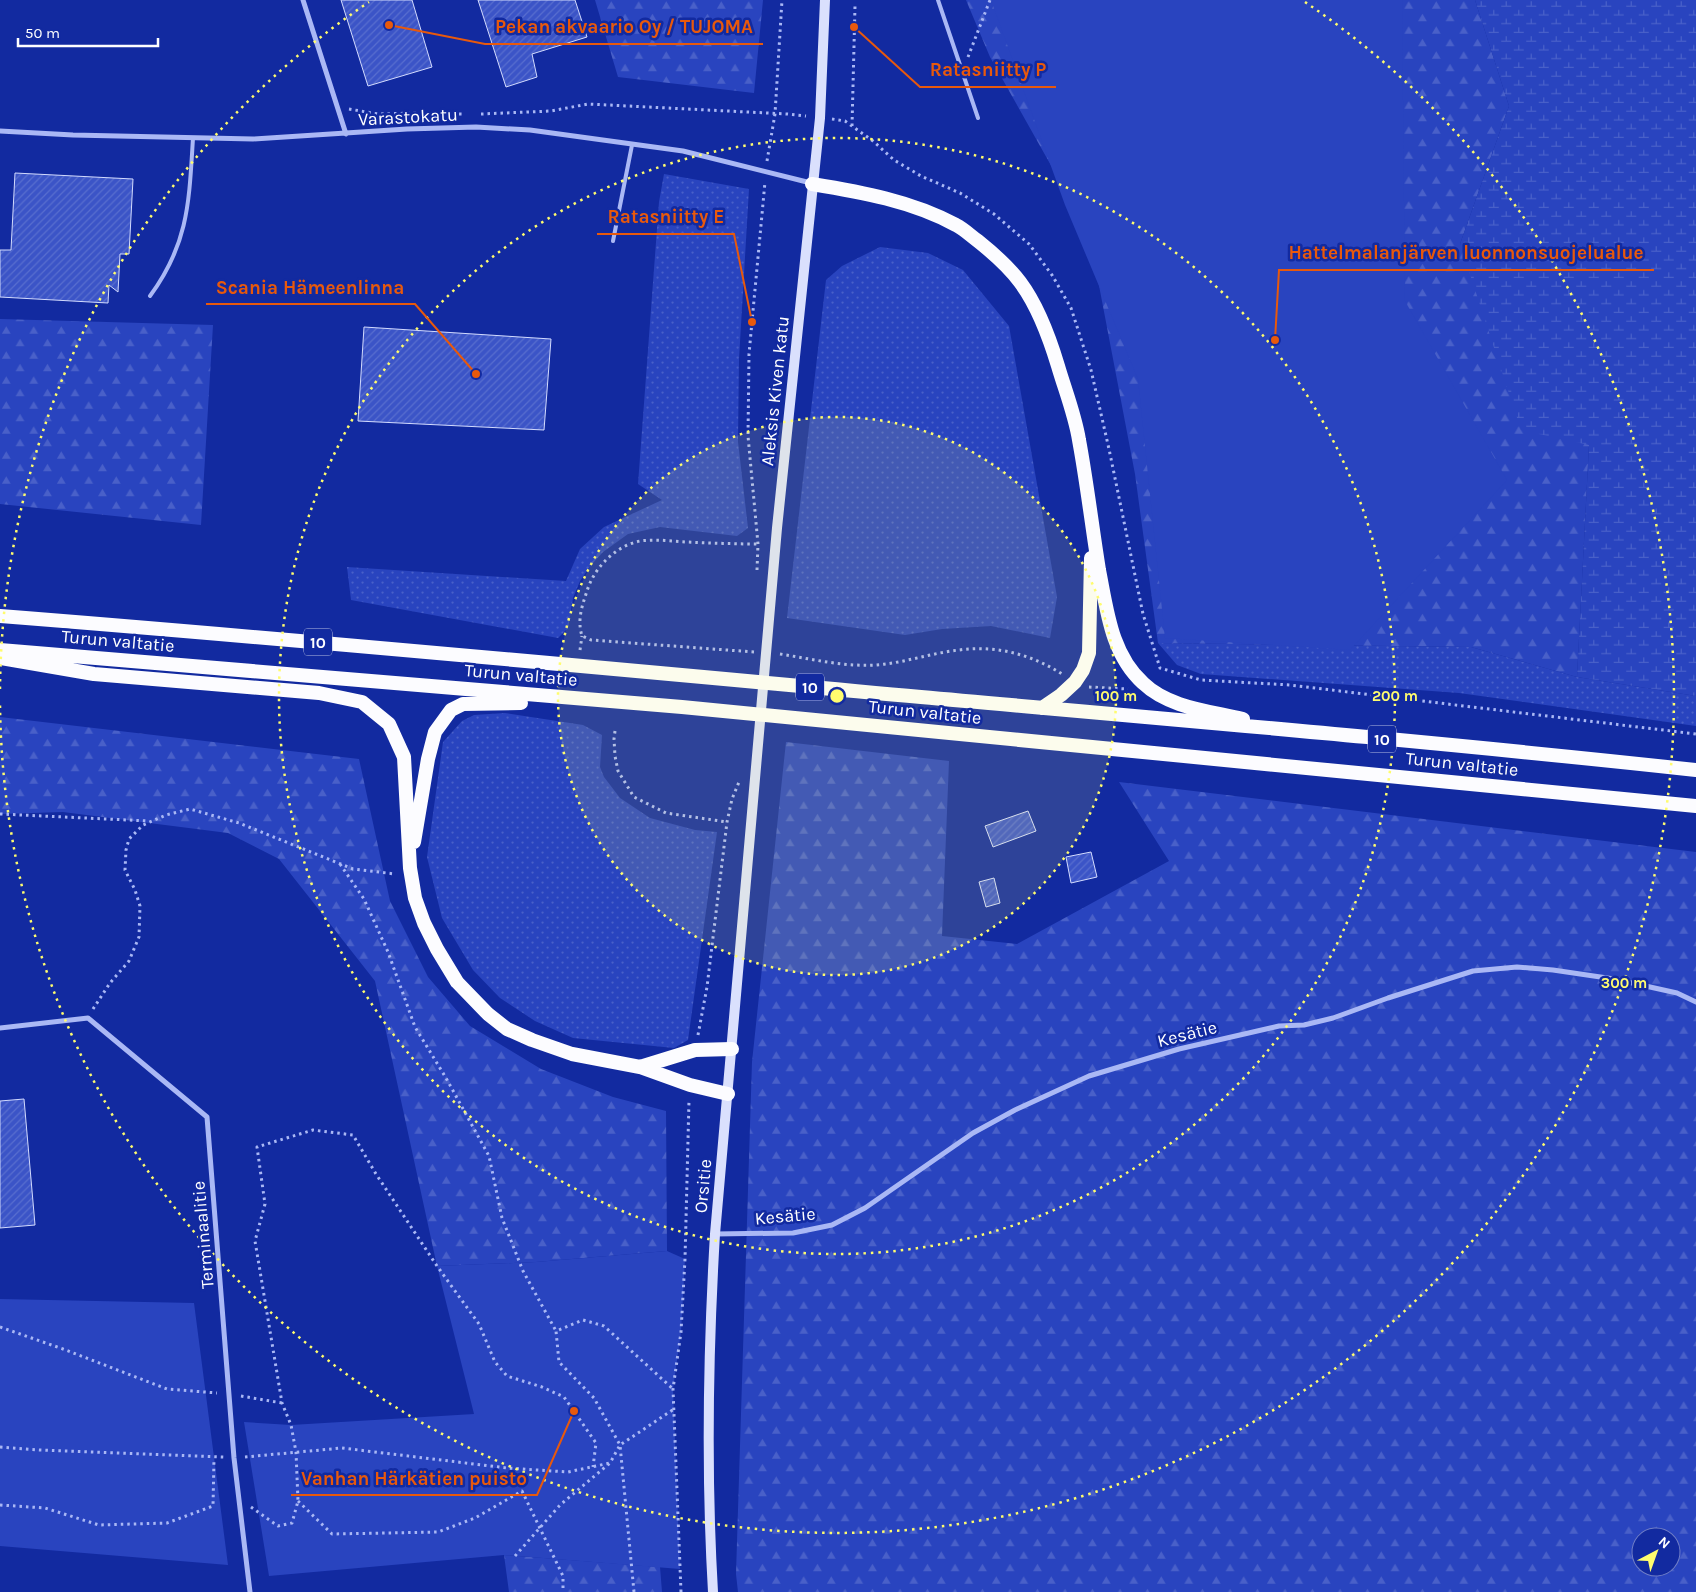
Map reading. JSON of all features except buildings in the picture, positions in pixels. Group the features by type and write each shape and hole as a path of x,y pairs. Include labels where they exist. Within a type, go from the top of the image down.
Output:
{"highway":[{"path":"812,184 858,191 922,210 958,226 993,253 1020,282 1046,328 1079,438 1108,618 1118,648 1130,669 1142,683 1174,703 1288,730"},
{"path":"1042,708 1061,695 1075,682 1083,670 1089,653 1092,527"},
{"name":"Turun valtatie","path":"0,616 254,636 1288,730 1696,770"},
{"name":"Turun valtatie","path":"0,650 682,707 1696,806"},
{"path":"0,658 94,674 319,693 362,702 389,724 404,757 410,872 415,898 424,924 457,982 488,1014 507,1028 532,1040 572,1054 640,1067 690,1085 728,1094"},
{"path":"410,872 428,759 435,732 451,710 463,704 506,702 553,705 682,707"},
{"path":"640,1067 695,1050 732,1049"}],"main road":[{"name":"Aleksis Kiven katu","path":"756,785 778,528 820,118 825,0"},
{"name":"Orsitie","path":"713,1592 709,1529 710,1313 715,1234 756,785"}],"street":[{"path":"303,0 346,134"},
{"name":"Varastokatu","path":"0,131 83,136 253,139 476,127 530,130 683,151 812,184"},
{"name":"Kesätie","path":"715,1234 793,1233 832,1225 865,1208 973,1134 1015,1110 1089,1076 1179,1048 1280,1026 1304,1025 1333,1018 1473,970 1517,967 1614,978 1677,993 1696,1002"},
{"path":"0,1028 88,1018"},
{"name":"Terminaalitie","path":"88,1018 207,1117 234,1458 250,1592"}],"lane":[{"path":"938,0 978,118"},
{"path":"150,296 168,269 178,248 184,225 190,185 193,138"},
{"path":"613,241 632,145"}],"path":[{"name":"Aleksis Kiven katu","path":"757,571 758,544 748,436 749,354 765,171 774,114 782,0"},
{"path":"962,68 983,22 990,0"},
{"path":"852,126 855,6"},
{"path":"338,107 378,114 415,112 471,114 551,111 588,104 787,114 845,121 873,141 894,160 921,176 960,193 994,214 1029,244 1052,276 1071,308 1091,370 1143,614 1160,668"},
{"path":"758,544 656,540 639,541 625,547 598,568 590,581 581,607 579,626 582,636 591,640 758,653"},
{"path":"778,654 859,665 893,663 960,650 994,650 1009,652 1045,663 1084,686 1127,690 1142,683 1160,668"},
{"path":"1160,668 1201,680 1290,686 1696,734"},
{"path":"615,731 614,747 618,771 634,797 666,814 727,822"},
{"path":"695,1050 707,987 727,822 732,799 739,784"},
{"path":"88,1018 110,983 129,961 139,938 140,906 135,890 125,870 126,850 130,839 143,825 166,814 190,810 212,814 353,869 410,872"},
{"path":"0,814 151,821"},
{"path":"340,864 364,899 388,952 415,1027 446,1078 489,1156 502,1218 523,1271 556,1331 558,1362 594,1398 620,1445 634,1592"},
{"path":"681,1592 674,1389 681,1332 690,1085"},
{"path":"239,1498 278,1526 292,1523 298,1501 296,1452 291,1424 282,1403 255,1241 265,1204 257,1147 313,1130 353,1135 376,1174 437,1266 479,1324 495,1362 507,1376 542,1387 564,1397 596,1442 593,1467"},
{"path":"556,1331 583,1320 604,1326 674,1389"},
{"path":"0,1328 63,1349 167,1389 229,1394 282,1403"},
{"path":"515,1556 560,1505 610,1463 620,1445 674,1408"},
{"path":"0,1446 39,1450 234,1458 342,1448 507,1468 568,1472 610,1463"},
{"path":"0,1505 45,1508 99,1525 166,1524 213,1506 214,1459"},
{"path":"298,1501 332,1534 438,1532 475,1518 522,1491 563,1576 563,1592"}],"green space":[{"path":"595,0 763,0 754,93 618,77"},
{"path":"966,0 1475,0 1509,106 1460,244 1589,445 1577,677 1471,647 1158,643 1135,474 1089,233 990,57"},
{"path":"991,0 1402,0 1405,301 1507,480 1350,650 1165,638 1138,379 1065,205"},
{"path":"1475,0 1696,0 1696,696 1577,677 1589,445 1521,430 1460,244 1509,106"},
{"path":"664,174 749,189 739,359 738,442 748,528 737,536 660,527 628,534 603,552 580,581 573,598 568,628 558,638 351,600 347,567 566,581 580,549 604,527 662,500 638,484 659,202"},
{"path":"880,247 928,253 963,270 1009,326 1057,597 1050,638 991,626 942,629 905,635 787,618 826,280 842,266"},
{"path":"0,319 213,325 201,525 0,504"},
{"path":"1158,643 1471,647 1577,677 1696,696 1696,726 1459,693 1201,674 1177,665"},
{"path":"505,713 583,725 602,735 600,767 604,777 620,798 650,818 695,830 717,832 688,1040 674,1048 573,1038 535,1021 500,998 473,970 442,918 427,857 443,742 462,721 474,715"},
{"path":"0,717 359,759 390,901 428,977 470,1026 541,1069 613,1097 666,1111 667,1251 536,1262 437,1266 375,981 279,859 228,833 63,812 0,814"},
{"path":"786,742 949,761 942,936 1017,944 1169,861 1119,782 1696,852 1696,1592 738,1592 736,1574 752,1062"},
{"path":"667,1251 685,1259 681,1332 673,1389 680,1569 504,1555 269,1576 244,1422 291,1425 474,1414 437,1266 536,1262"},
{"path":"0,1299 194,1303 228,1565 0,1546"},
{"path":"504,1555 660,1567 662,1592 509,1592"}],"place":[{"name":"Pekan akvaario Oy / TUJOMA","path":"389,25"},
{"name":"Ratasniitty P","path":"854,27"},
{"name":"Ratasniitty E","path":"752,322"},
{"name":"Hattelmalanjärven luonnonsuojelualue","path":"1275,340"},
{"name":"Scania Hämeenlinna","path":"476,374"},
{"name":"Vanhan Härkätien puisto","path":"574,1411"}]}
